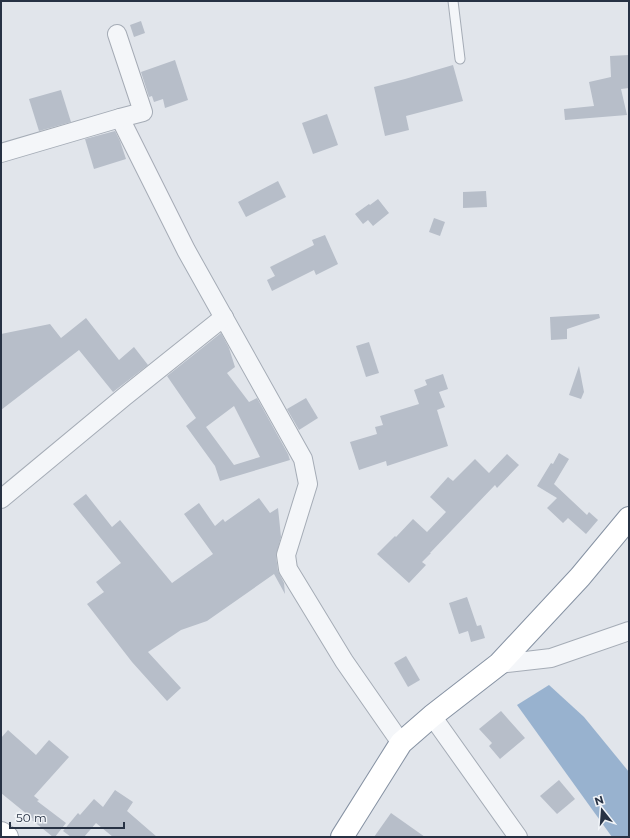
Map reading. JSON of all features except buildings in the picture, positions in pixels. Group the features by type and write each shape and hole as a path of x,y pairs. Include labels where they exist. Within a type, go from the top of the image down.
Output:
{"main road":[{"path":"342,837 401,743 432,716 499,664 580,577 629,518"},
{"path":"1,833 7,837"}],"street":[{"path":"1,153 142,112 117,34"},
{"path":"120,118 186,250 303,459 308,484 286,554 288,569 344,661 401,743"},
{"path":"1,499 124,397 224,317"},
{"path":"499,664 551,658 629,631"},
{"path":"432,716 518,837"}],"lane":[{"path":"453,1 460,59"}],"water":[{"path":"549,685 584,717 629,772 629,837 612,837 517,705"}]}
